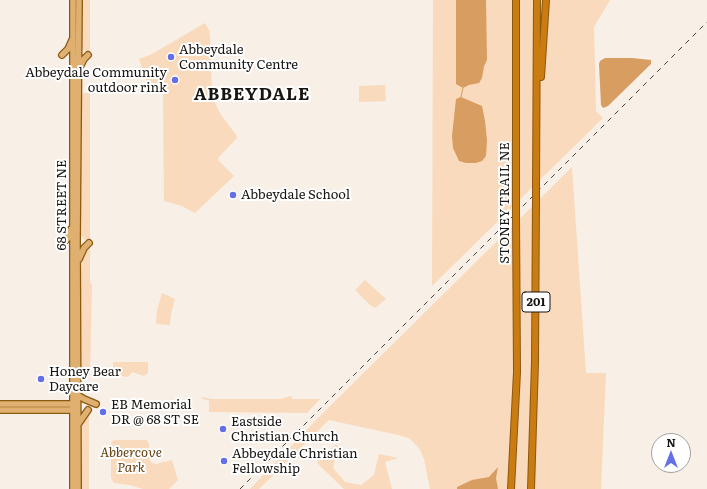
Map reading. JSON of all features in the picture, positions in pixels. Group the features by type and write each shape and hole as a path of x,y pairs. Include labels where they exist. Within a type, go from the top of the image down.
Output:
{"highway":[{"path":"512,0 514,95 516,105"},
{"name":"STONEY TRAIL NE","path":"511,489 515,406 516,0"},
{"name":"201","path":"531,489 534,406 537,0"},
{"path":"537,126 546,0"}],"main road":[{"name":"68 STREET NE","path":"73,0 72,225 73,388 75,406"},
{"name":"68 STREET NE","path":"75,406 79,396 77,264 78,0"},
{"path":"62,55 68,49 73,38"},
{"path":"78,71 84,59 88,55"},
{"path":"63,243 68,238 72,225"},
{"path":"77,264 81,254 89,243"},
{"path":"64,404 68,400 73,388"},
{"path":"79,396 96,404"},
{"path":"0,404 64,404 75,406"},
{"path":"0,410 58,410 75,406"},
{"path":"73,489 73,419 75,406"},
{"path":"75,406 78,424 78,489"},
{"path":"58,410 67,413 73,419"},
{"path":"78,424 88,410"}],"green space":[{"path":"81,0 90,0 90,52 85,52 82,48"},
{"path":"433,0 610,0 594,27 596,111 603,118 432,286"},
{"path":"205,23 209,30 210,36 212,93 214,101 221,115 237,136 218,160 234,176 195,213 182,206 164,201 163,91 150,91 139,59 152,54"},
{"path":"385,85 386,101 359,102 359,86"},
{"path":"81,93 90,93 90,240 85,240 81,235"},
{"path":"572,167 586,373 606,373 601,489 430,489 424,459 419,448 409,438 329,420 259,489 250,489 319,417"},
{"path":"88,248 90,248 90,283 92,284 90,375 82,375 81,270 83,257"},
{"path":"365,280 386,299 375,308 355,290"},
{"path":"162,293 175,299 170,325 156,324 157,310"},
{"path":"113,362 148,362 148,373 144,376 132,372 128,377 113,375"},
{"path":"292,396 292,399 320,399 307,413 209,412 209,401 201,398 280,399"},
{"path":"87,414 89,414 89,489 80,489 80,442 82,422"},
{"name":"Abbercove Park","path":"147,440 149,444 150,461 156,464 172,460 178,480 169,489 143,489 130,485 114,483 111,478 111,444 112,441"},
{"path":"335,445 338,445 333,468 345,482 361,485 374,475 379,454 398,458 385,462 392,489 344,489 317,463"}],"shaded area":[{"path":"456,0 486,0 487,60 479,83 463,88 456,84"},
{"path":"605,58 651,60 651,64 608,106 603,108 601,105 599,64 600,61"},
{"path":"461,97 482,106 487,140 486,156 482,161 476,163 459,161 453,148 452,136 456,99"},
{"path":"498,467 496,478 498,489 457,489 457,487 472,480 489,477"}],"waterway":[{"path":"461,97 463,88"}],"railway":[{"path":"240,489 707,22"}],"place":[{"name":"Abbeydale Community Centre","path":"171,57"},
{"name":"Abbeydale Community outdoor rink","path":"175,80"},
{"name":"Abbeydale School","path":"233,195"},
{"name":"Honey Bear Daycare","path":"41,379"},
{"name":"EB Memorial DR @ 68 ST SE","path":"103,412"},
{"name":"Eastside Christian Church","path":"223,429"},
{"name":"Abbeydale Christian Fellowship","path":"224,461"}],"district":[{"name":"ABBEYDALE","path":"252,95"}]}
